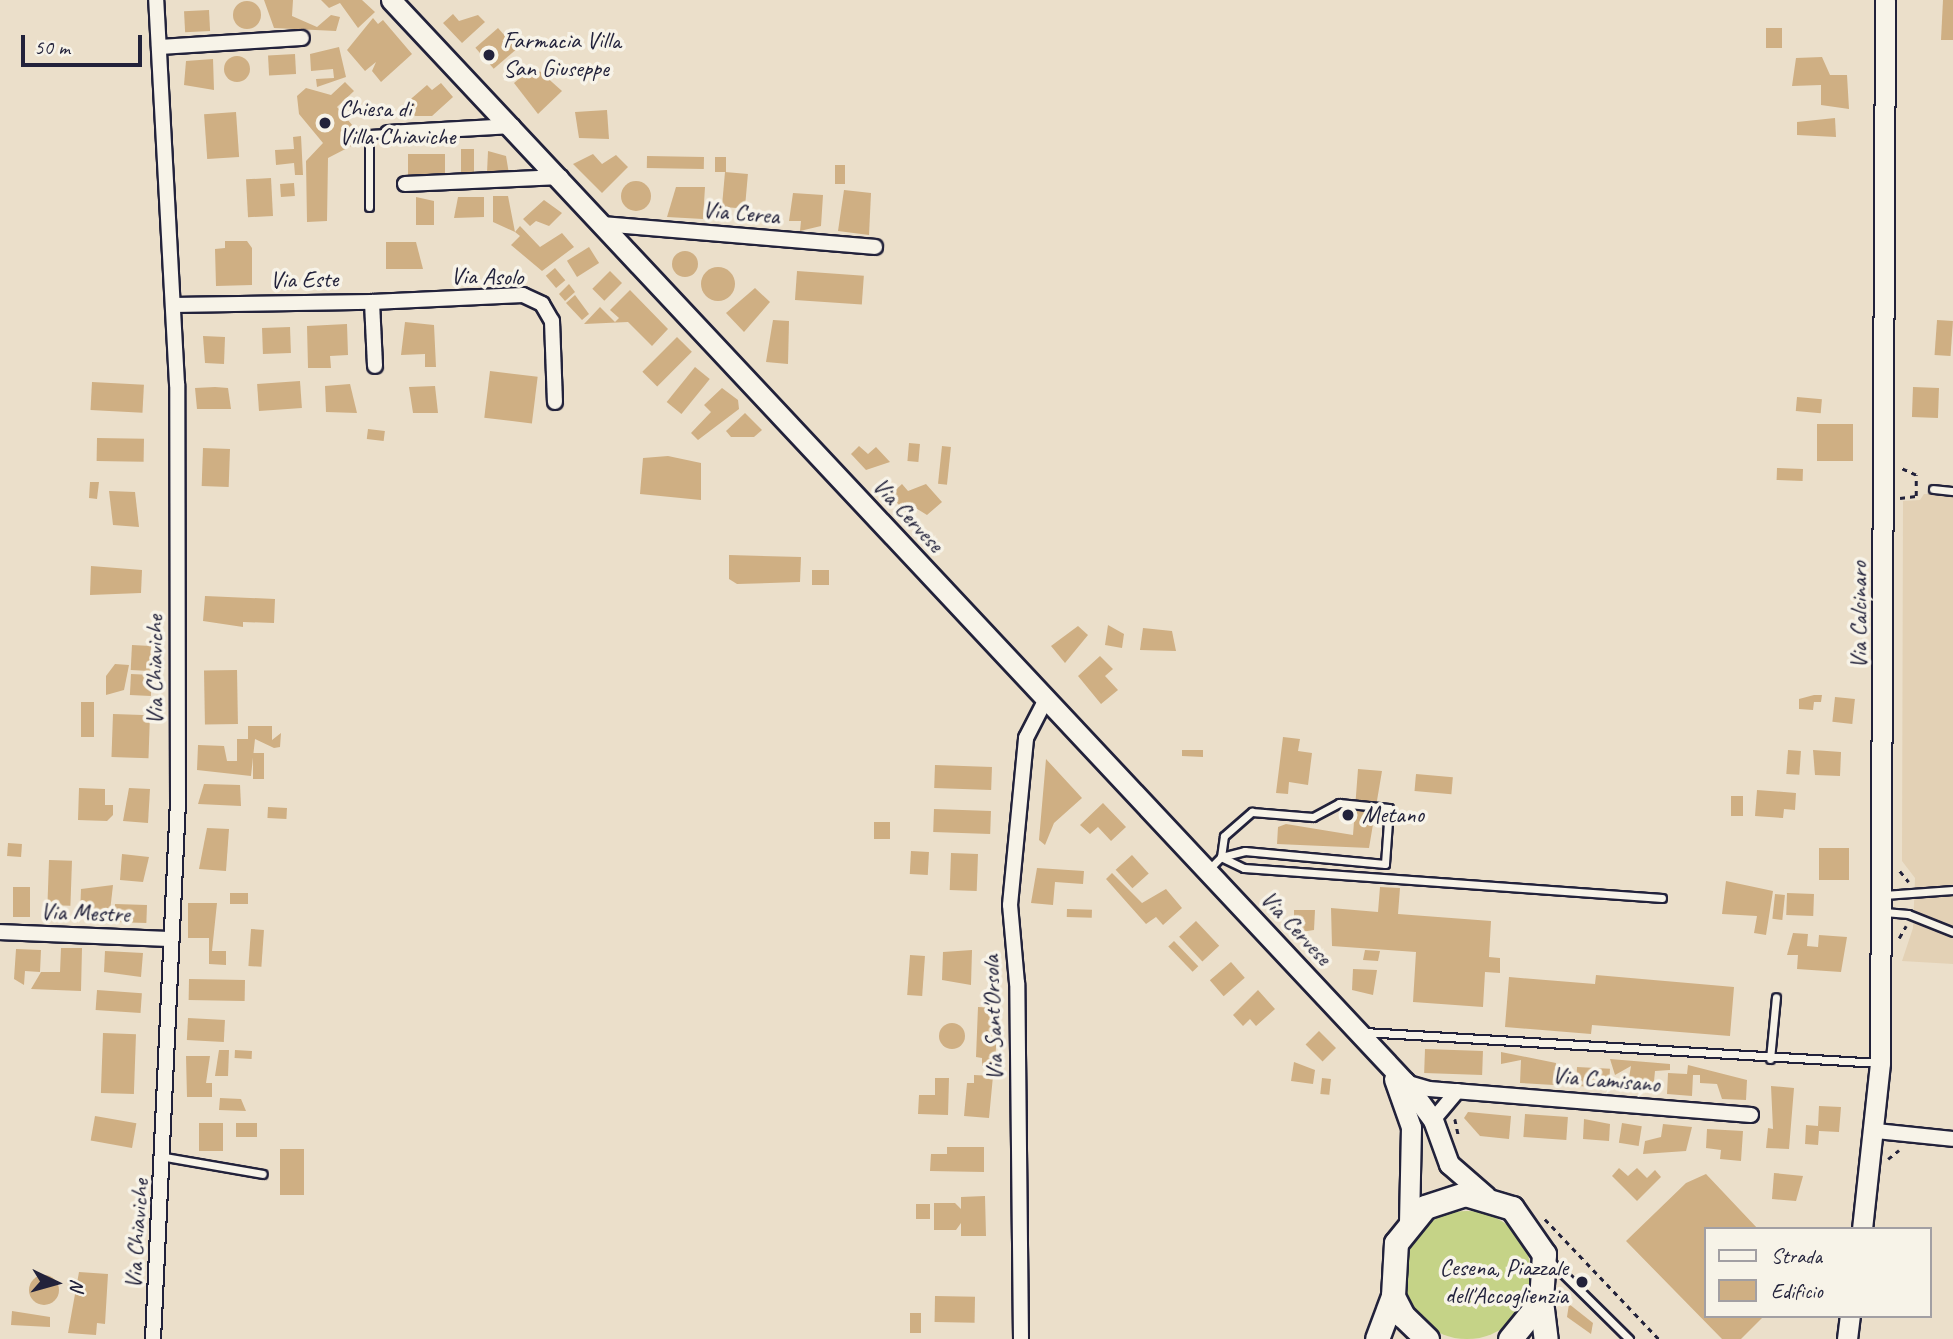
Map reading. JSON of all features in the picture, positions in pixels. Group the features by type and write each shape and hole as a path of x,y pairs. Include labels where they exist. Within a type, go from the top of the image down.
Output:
{"main road":[{"name":"Via Cervese","path":"391,0 561,177 1045,701 1405,1082 1433,1120 1449,1164 1486,1196"},
{"name":"Via Calcinaro","path":"1862,1227 1876,1131 1880,1063 1885,0"},
{"name":"Via Cervese","path":"1387,1065 1411,1127 1409,1221"},
{"path":"1427,1339 1403,1316 1393,1296 1390,1269 1409,1221 1444,1198 1486,1196 1526,1220 1544,1254 1541,1301 1546,1339"},
{"path":"1377,1339 1393,1296"},
{"path":"1510,1339 1541,1301"}],"street":[{"name":"Via Chiaviche","path":"153,1339 165,1157 168,939 177,801 173,305 156,0"},
{"path":"159,47 302,38"},
{"path":"388,133 513,126"},
{"path":"405,184 561,177"},
{"name":"Via Cerea","path":"603,225 876,247"},
{"name":"Via Asolo","path":"372,302 523,295 542,304 552,321 555,402"},
{"name":"Via Este","path":"173,305 372,302 375,366"},
{"name":"Via Sant'Orsola","path":"1021,1339 1017,983 1010,905 1026,738 1045,701"},
{"name":"Via Mestre","path":"0,932 168,939"},
{"name":"Via Camisano","path":"1405,1082 1457,1091 1751,1115"},
{"path":"1433,1120 1457,1091"},
{"path":"1876,1131 1953,1139"}],"lane":[{"path":"369,207 369,134 388,133"},
{"path":"1933,489 1953,491"},
{"path":"1206,871 1221,857 1245,851 1384,864 1389,808 1339,803 1313,817 1252,813 1224,836 1221,857"},
{"path":"1221,857 1244,868 1662,898"},
{"path":"1882,904 1953,890"},
{"path":"1882,904 1953,932"},
{"path":"1770,1059 1776,997"},
{"path":"1357,1031 1770,1059 1880,1063"},
{"path":"165,1157 263,1174"},
{"path":"1544,1254 1629,1339"}],"shaded area":[{"path":"1924,494 1953,495 1953,964 1902,961 1913,928 1915,878 1902,861 1903,501 1920,500"}],"green space":[{"path":"1467,1211 1492,1216 1512,1230 1526,1250 1531,1275 1526,1300 1512,1320 1492,1334 1467,1339 1442,1334 1422,1320 1408,1300 1403,1275 1408,1250 1422,1230 1442,1216"}],"building":[{"path":"264,0 293,0 292,16 317,27 331,15 340,17 336,31 274,28"},
{"path":"321,0 362,0 375,12 358,28 340,3 329,8"},
{"path":"1943,0 1953,0 1953,40 1941,40"},
{"path":"247,1 257,5 261,15 257,25 247,29 237,25 233,15 237,5"},
{"path":"209,10 210,31 185,32 184,11"},
{"path":"453,14 459,21 478,15 485,22 462,43 443,23"},
{"path":"373,18 378,24 383,20 412,54 381,82 372,71 376,62 365,71 347,50"},
{"path":"498,28 516,49 494,69 475,48"},
{"path":"1766,28 1782,28 1782,48 1766,48"},
{"path":"339,47 346,77 317,87 316,79 334,78 333,69 311,71 310,54"},
{"path":"295,54 296,74 269,75 268,55"},
{"path":"237,56 246,60 250,69 246,78 237,82 228,78 224,69 228,60"},
{"path":"1822,57 1830,75 1847,75 1849,109 1821,105 1821,85 1792,86 1796,58"},
{"path":"213,59 214,90 184,85 186,61"},
{"path":"534,66 562,91 538,114 514,83"},
{"path":"345,82 354,91 337,107 358,132 357,143 328,158 327,221 307,222 306,161 323,143 299,114 297,96 306,88 331,95"},
{"path":"441,83 453,97 432,116 415,116 405,104 427,85 432,90"},
{"path":"607,110 609,139 579,138 575,112"},
{"path":"236,112 239,157 207,159 204,114"},
{"path":"1835,118 1836,137 1797,135 1797,122"},
{"path":"301,136 303,175 295,175 294,163 276,165 275,150 294,149 293,137"},
{"path":"461,149 474,149 474,173 461,173"},
{"path":"488,151 506,156 509,174 487,173"},
{"path":"408,154 445,154 445,176 408,176"},
{"path":"593,154 602,164 616,155 628,167 602,193 573,164"},
{"path":"647,156 704,157 704,169 647,168"},
{"path":"715,157 726,157 726,172 715,172"},
{"path":"835,165 845,165 845,184 835,184"},
{"path":"725,172 748,174 745,209 722,207"},
{"path":"271,178 273,216 248,217 246,179"},
{"path":"636,181 642,182 650,190 650,202 642,210 636,211 630,210 622,202 621,196 622,190 630,182"},
{"path":"294,183 295,196 281,197 280,184"},
{"path":"676,187 705,187 703,219 667,217"},
{"path":"844,190 871,193 869,235 838,231"},
{"path":"793,193 823,195 821,226 800,231 801,221 789,221"},
{"path":"493,196 508,196 515,232 493,222"},
{"path":"416,197 434,201 434,225 416,225"},
{"path":"458,197 484,197 484,217 454,218"},
{"path":"544,200 562,213 549,226 536,221 530,226 523,219"},
{"path":"520,226 540,247 562,233 574,247 542,271 511,245 520,236 515,232"},
{"path":"225,241 247,241 252,248 252,285 216,286 215,249 225,248"},
{"path":"386,242 416,242 423,269 386,269"},
{"path":"589,247 599,263 577,277 567,261"},
{"path":"685,251 694,255 698,264 694,273 685,277 676,273 672,264 676,255"},
{"path":"718,267 730,272 735,284 730,296 718,301 706,296 701,284 706,272"},
{"path":"555,268 565,280 556,288 546,276"},
{"path":"610,271 622,283 604,301 592,289"},
{"path":"797,271 864,276 862,305 795,300"},
{"path":"569,284 575,292 565,301 559,294"},
{"path":"755,288 770,302 744,332 726,313"},
{"path":"630,290 668,329 652,346 628,322 584,324 600,307 615,322 619,318 610,310"},
{"path":"575,295 589,314 582,320 566,303"},
{"path":"773,320 789,321 788,364 766,362"},
{"path":"1937,320 1953,321 1951,356 1935,355"},
{"path":"405,322 434,325 436,367 425,367 425,354 401,355"},
{"path":"347,324 348,355 330,356 331,368 308,368 307,326"},
{"path":"290,327 291,353 263,354 262,328"},
{"path":"203,336 225,337 224,364 205,363"},
{"path":"677,337 692,352 657,386 642,372"},
{"path":"695,367 710,379 681,414 667,402"},
{"path":"490,371 538,377 532,423 484,418"},
{"path":"300,381 302,408 259,411 257,384"},
{"path":"92,382 144,385 142,413 91,410"},
{"path":"350,384 357,413 326,412 325,386"},
{"path":"435,386 438,413 413,413 409,387"},
{"path":"1913,387 1939,388 1938,418 1912,417"},
{"path":"195,388 228,388 231,409 197,409"},
{"path":"722,388 738,400 739,409 698,440 691,433 711,412 704,405"},
{"path":"1797,397 1822,399 1821,413 1796,411"},
{"path":"745,413 762,430 754,437 731,437 726,431"},
{"path":"1817,424 1853,424 1853,461 1817,461"},
{"path":"368,429 385,431 384,441 367,439"},
{"path":"97,438 144,439 144,462 97,461"},
{"path":"909,443 920,444 918,462 907,461"},
{"path":"859,446 868,454 876,447 890,462 866,470 851,454"},
{"path":"942,446 951,447 947,485 938,484"},
{"path":"203,448 230,449 229,487 202,486"},
{"path":"668,456 701,463 701,500 640,494 643,458"},
{"path":"1777,468 1803,469 1803,481 1777,480"},
{"path":"90,482 99,482 97,499 89,498"},
{"path":"902,484 908,491 926,484 942,502 927,515 914,507 907,514 890,495"},
{"path":"109,491 135,492 139,527 113,525"},
{"path":"729,555 801,557 800,582 737,584 729,579"},
{"path":"91,566 142,570 141,593 90,595"},
{"path":"812,570 829,570 829,585 812,585"},
{"path":"205,596 275,599 274,623 243,622 243,627 203,621"},
{"path":"1108,625 1124,634 1122,648 1105,645"},
{"path":"1078,626 1088,635 1065,663 1051,646"},
{"path":"1143,628 1172,631 1176,651 1140,650"},
{"path":"132,645 151,646 150,671 131,670"},
{"path":"1100,656 1113,669 1105,676 1118,690 1101,704 1078,676"},
{"path":"115,664 129,665 124,690 106,695 106,676"},
{"path":"237,670 238,724 205,725 204,671"},
{"path":"131,674 152,675 151,696 130,695"},
{"path":"1822,695 1821,702 1814,702 1813,710 1799,709 1799,699"},
{"path":"1835,697 1855,699 1852,724 1832,722"},
{"path":"81,702 94,702 94,737 81,737"},
{"path":"113,714 150,715 148,758 111,757"},
{"path":"248,726 272,726 272,740 281,733 280,747 274,748 255,739 251,776 197,770 198,745 224,746 227,761 237,761 237,739 248,739"},
{"path":"1283,737 1300,739 1298,751 1312,753 1308,785 1289,782 1288,794 1276,793"},
{"path":"1182,750 1203,750 1203,757 1182,756"},
{"path":"1788,750 1801,751 1799,775 1786,774"},
{"path":"1813,750 1841,752 1840,776 1815,775"},
{"path":"253,753 264,753 264,779 253,779"},
{"path":"1046,759 1082,798 1054,823 1045,845 1039,840"},
{"path":"935,765 992,767 991,790 934,788"},
{"path":"1358,769 1382,771 1369,848 1277,844 1278,827 1286,824 1353,835"},
{"path":"1416,774 1453,777 1451,794 1415,791"},
{"path":"204,784 240,785 241,806 198,804"},
{"path":"79,788 105,789 105,805 113,805 113,815 107,821 78,820"},
{"path":"129,788 150,789 148,823 123,821"},
{"path":"1757,790 1796,793 1795,810 1784,809 1783,818 1755,816"},
{"path":"1731,796 1743,796 1743,816 1731,816"},
{"path":"1103,803 1126,827 1111,841 1098,827 1090,834 1080,825"},
{"path":"268,807 287,808 286,819 267,818"},
{"path":"934,809 991,811 990,834 933,832"},
{"path":"874,822 890,822 890,839 874,839"},
{"path":"207,828 229,829 226,871 199,869"},
{"path":"8,843 22,844 21,857 7,856"},
{"path":"1819,848 1849,848 1849,880 1819,880"},
{"path":"911,851 929,852 928,875 910,874"},
{"path":"951,853 978,854 977,891 950,890"},
{"path":"122,854 149,857 143,882 120,880"},
{"path":"1132,855 1149,874 1132,888 1116,870"},
{"path":"49,860 72,861 70,906 47,905"},
{"path":"1037,868 1084,871 1083,884 1055,882 1053,905 1031,903"},
{"path":"1112,873 1142,903 1166,889 1182,908 1163,925 1156,917 1146,924 1106,879"},
{"path":"1726,881 1773,891 1766,935 1754,933 1757,916 1722,914"},
{"path":"113,885 109,920 80,916 81,889"},
{"path":"13,887 30,887 30,917 13,917"},
{"path":"1380,887 1400,888 1398,914 1491,921 1489,957 1500,958 1500,973 1485,972 1483,1007 1413,1002 1416,952 1332,946 1331,908 1378,912"},
{"path":"230,893 248,893 248,904 230,904"},
{"path":"1787,893 1814,894 1813,916 1786,915"},
{"path":"1775,894 1785,895 1782,920 1772,919"},
{"path":"188,903 217,903 212,951 226,951 226,965 209,964 209,938 188,938"},
{"path":"115,904 147,905 146,923 114,922"},
{"path":"1067,909 1092,910 1092,918 1067,917"},
{"path":"1294,910 1315,910 1314,930 1294,933"},
{"path":"1196,921 1219,946 1202,962 1179,937"},
{"path":"251,929 264,930 261,967 248,966"},
{"path":"1793,933 1808,934 1807,946 1818,947 1819,935 1847,937 1841,972 1797,969 1798,955 1787,955"},
{"path":"1174,941 1198,966 1193,972 1168,947"},
{"path":"61,948 82,948 81,991 31,989 41,972 60,972"},
{"path":"16,949 41,950 40,972 25,971 24,985 14,979"},
{"path":"972,950 971,985 942,980 943,952"},
{"path":"1365,950 1380,951 1378,961 1363,960"},
{"path":"105,951 143,953 141,977 104,972"},
{"path":"910,955 925,956 922,996 907,995"},
{"path":"1231,962 1245,978 1224,996 1210,980"},
{"path":"1353,969 1377,970 1373,995 1352,990"},
{"path":"1596,975 1734,987 1730,1036 1592,1025 1591,1034 1505,1027 1509,977 1595,984"},
{"path":"189,979 245,980 245,1001 189,1000"},
{"path":"97,990 142,993 140,1013 96,1010"},
{"path":"1258,990 1275,1009 1256,1026 1250,1019 1243,1026 1233,1015"},
{"path":"978,1007 998,1008 995,1066 982,1066 982,1058 976,1057"},
{"path":"188,1018 225,1020 224,1042 187,1040"},
{"path":"952,1023 961,1027 965,1036 961,1045 952,1049 943,1045 939,1036 943,1027"},
{"path":"1319,1031 1336,1048 1323,1061 1306,1044"},
{"path":"103,1033 136,1034 134,1094 101,1093"},
{"path":"1425,1049 1483,1051 1482,1075 1424,1073"},
{"path":"219,1050 229,1050 228,1076 215,1076"},
{"path":"235,1050 252,1051 252,1059 235,1058"},
{"path":"1501,1052 1556,1063 1554,1085 1520,1083 1521,1060 1501,1064"},
{"path":"186,1056 210,1056 206,1083 212,1083 212,1097 187,1097"},
{"path":"1610,1059 1670,1064 1670,1070 1655,1071 1653,1092 1627,1090 1631,1066 1615,1075"},
{"path":"1294,1062 1315,1070 1313,1084 1291,1081"},
{"path":"1688,1065 1747,1080 1746,1100 1722,1099 1717,1084 1700,1083 1700,1075 1693,1075 1692,1096 1667,1094 1668,1073 1687,1074"},
{"path":"1577,1067 1610,1069 1609,1088 1576,1086"},
{"path":"974,1075 993,1076 989,1118 964,1116 967,1083 974,1083"},
{"path":"935,1078 949,1078 948,1115 918,1114 919,1095 935,1095"},
{"path":"1322,1078 1331,1079 1329,1095 1320,1094"},
{"path":"1771,1086 1794,1088 1789,1149 1766,1148 1768,1128 1773,1129"},
{"path":"220,1098 241,1099 246,1111 219,1110"},
{"path":"1819,1106 1841,1107 1839,1132 1819,1131 1818,1145 1805,1144 1806,1125 1818,1126"},
{"path":"1468,1112 1511,1116 1509,1139 1480,1136 1464,1118"},
{"path":"1525,1114 1568,1117 1566,1140 1523,1137"},
{"path":"95,1116 136,1123 132,1148 91,1141"},
{"path":"1584,1119 1610,1124 1609,1141 1583,1139"},
{"path":"199,1123 223,1123 223,1151 199,1151"},
{"path":"236,1123 257,1123 257,1137 236,1137"},
{"path":"1622,1123 1642,1126 1639,1146 1619,1143"},
{"path":"1663,1124 1692,1127 1686,1151 1643,1154 1645,1141 1661,1137"},
{"path":"1707,1129 1743,1131 1741,1161 1720,1159 1721,1150 1706,1148"},
{"path":"947,1147 984,1147 984,1172 930,1171 931,1154 947,1154"},
{"path":"280,1149 304,1149 304,1195 280,1195"},
{"path":"1619,1168 1628,1176 1637,1168 1647,1178 1655,1170 1661,1177 1637,1201 1612,1176"},
{"path":"1774,1173 1803,1176 1796,1201 1772,1199"},
{"path":"1706,1174 1756,1227 1704,1227 1704,1318 1762,1318 1741,1339 1722,1339 1626,1241 1686,1183"},
{"path":"985,1196 986,1236 961,1236 961,1223 956,1230 934,1230 934,1203 955,1203 961,1209 961,1197"},
{"path":"916,1204 930,1204 930,1219 916,1219"},
{"path":"79,1272 108,1274 105,1324 97,1323 96,1335 68,1333"},
{"path":"44,1275 50,1276 58,1284 58,1296 50,1304 44,1305 38,1304 30,1296 29,1290 30,1284 38,1276"},
{"path":"935,1296 975,1297 975,1323 935,1322"},
{"path":"1569,1304 1593,1323 1591,1334 1567,1317"},
{"path":"12,1311 50,1317 50,1327 11,1325"},
{"path":"910,1313 921,1313 921,1333 910,1333"}],"place":[{"name":"Farmacia Villa San Giuseppe","path":"489,55"},
{"name":"Chiesa di Villa Chiaviche","path":"325,123"},
{"name":"Metano","path":"1348,815"},
{"name":"Cesena, Piazzale dell'Accoglienzia","path":"1582,1282"}]}
